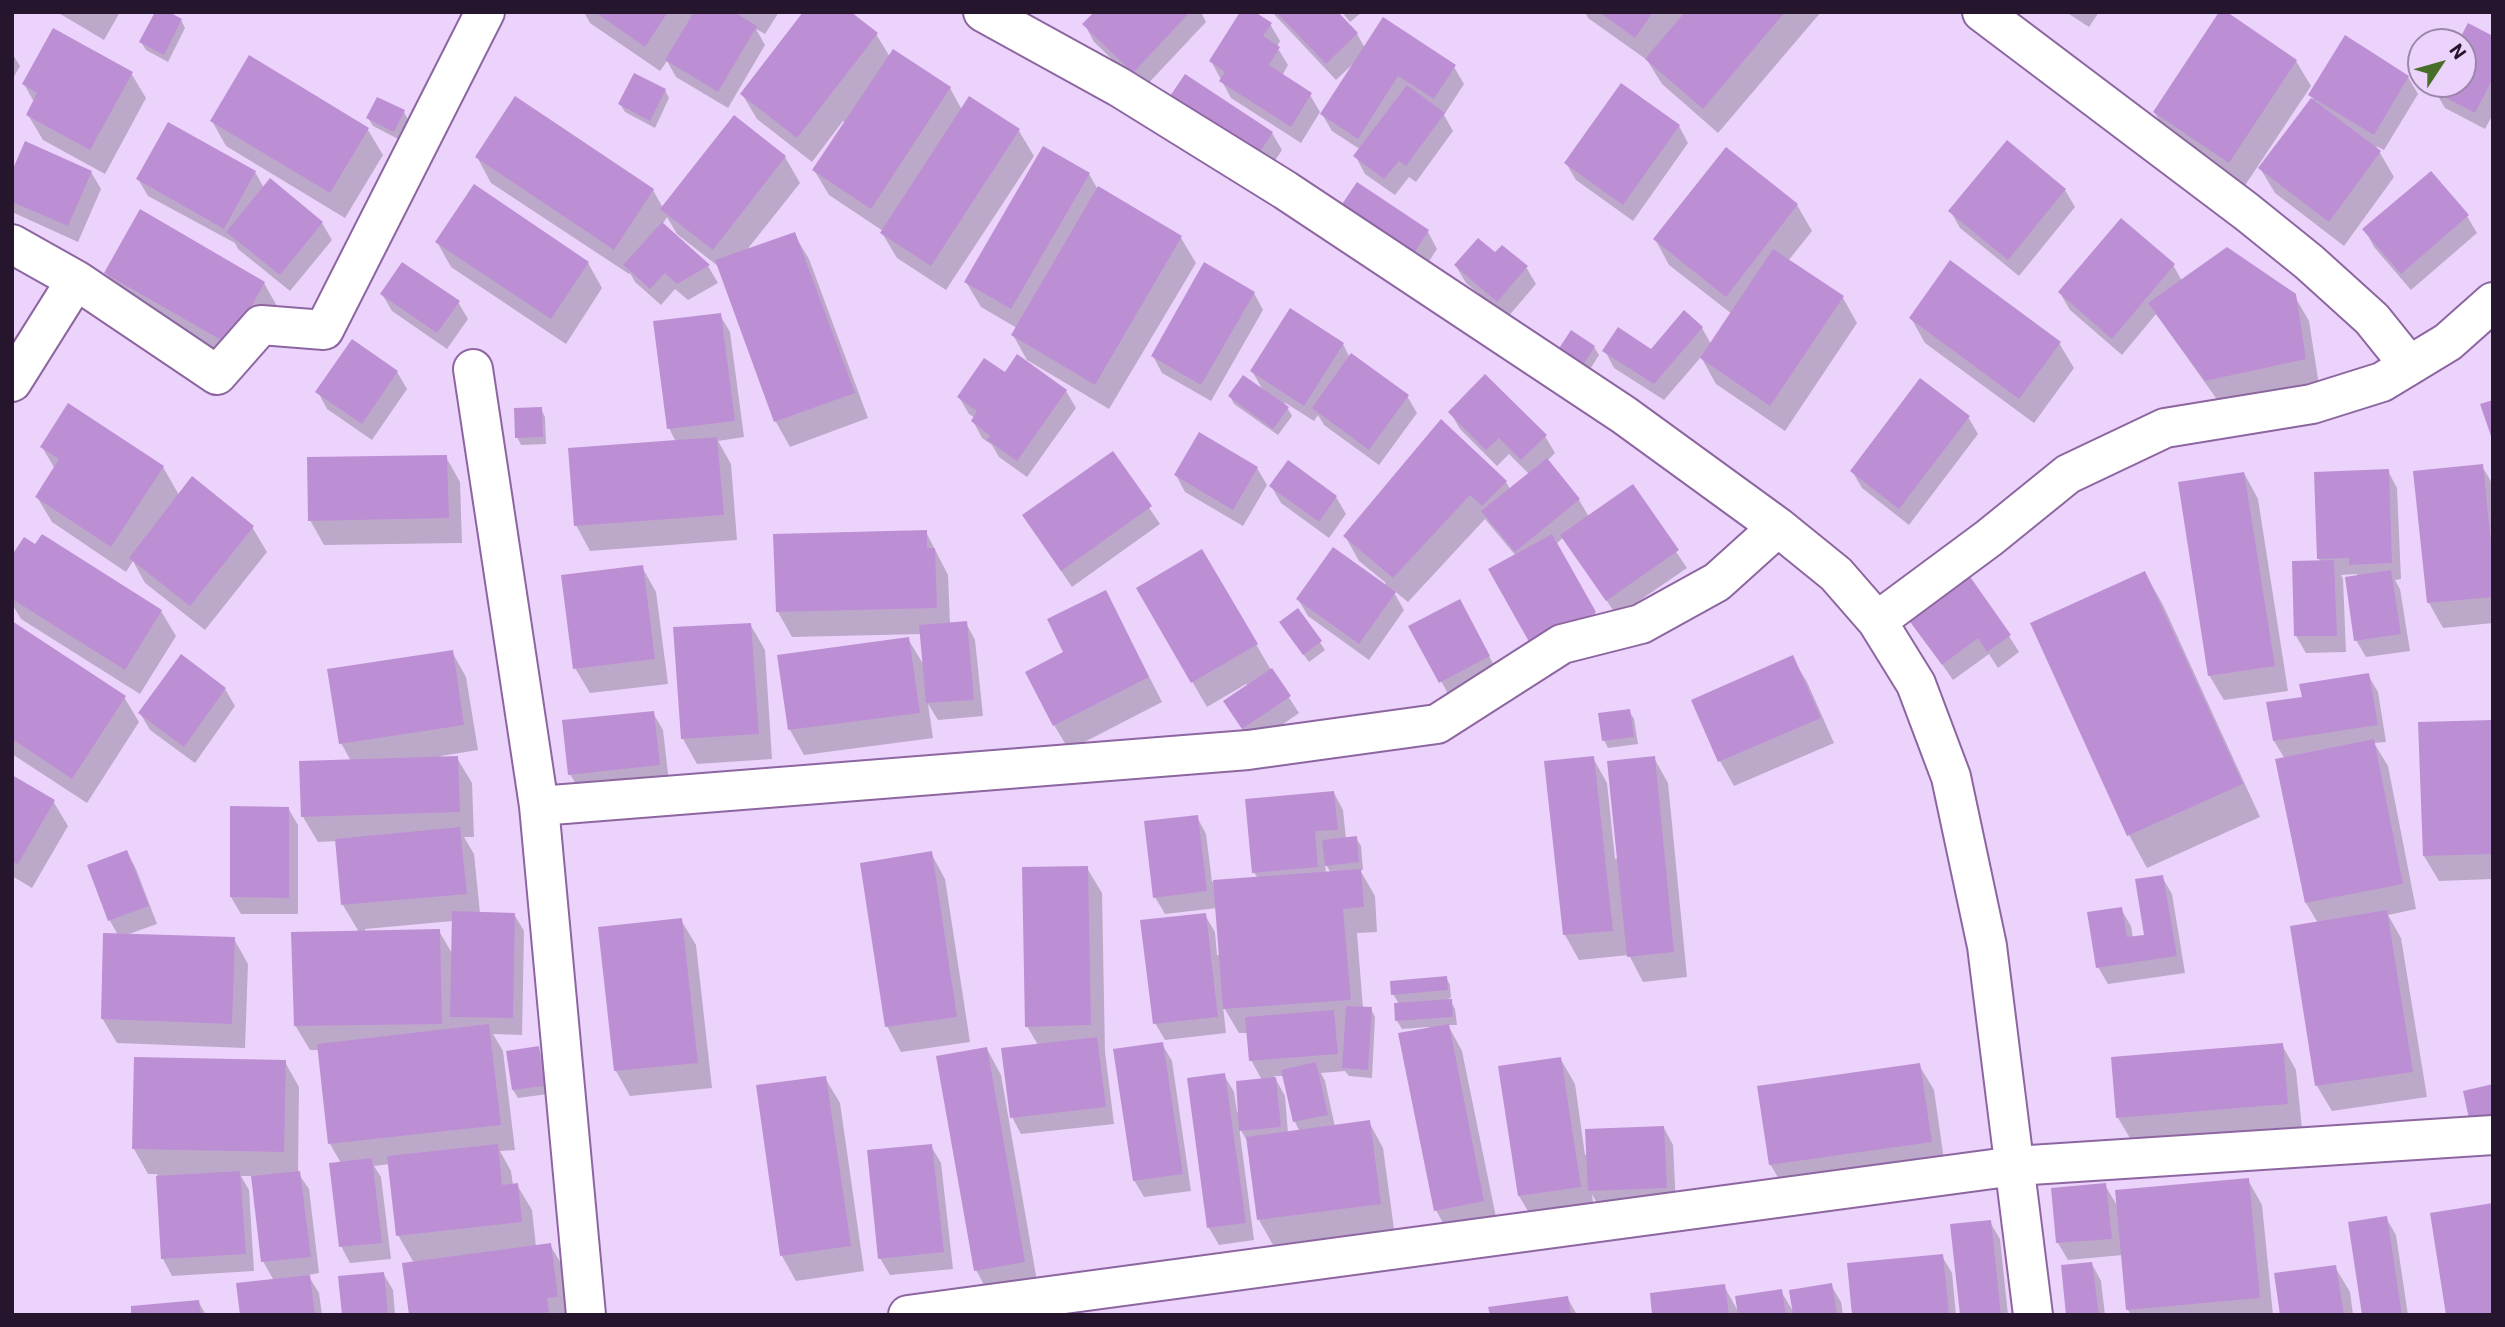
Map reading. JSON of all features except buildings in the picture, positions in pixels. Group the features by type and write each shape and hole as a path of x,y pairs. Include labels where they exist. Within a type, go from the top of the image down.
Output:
{"street":[{"path":"12,244 76,280 217,375 261,325 324,330 485,12"},
{"path":"983,12 1119,87 1285,190 1623,415 1778,527 1836,574 1877,621 1916,684 1951,777 1987,946 2033,1315"},
{"path":"1983,12 2309,262 2372,319 2409,365"},
{"path":"12,382 76,280"},
{"path":"1877,621 1989,538 2068,474 2165,428 2312,404 2382,382 2448,342 2493,302"},
{"path":"473,369 539,806 586,1315"},
{"path":"539,806 1248,750 1437,724 1562,644 1641,624 1717,582 1778,527"},
{"path":"908,1315 2015,1166 2493,1135"}]}
